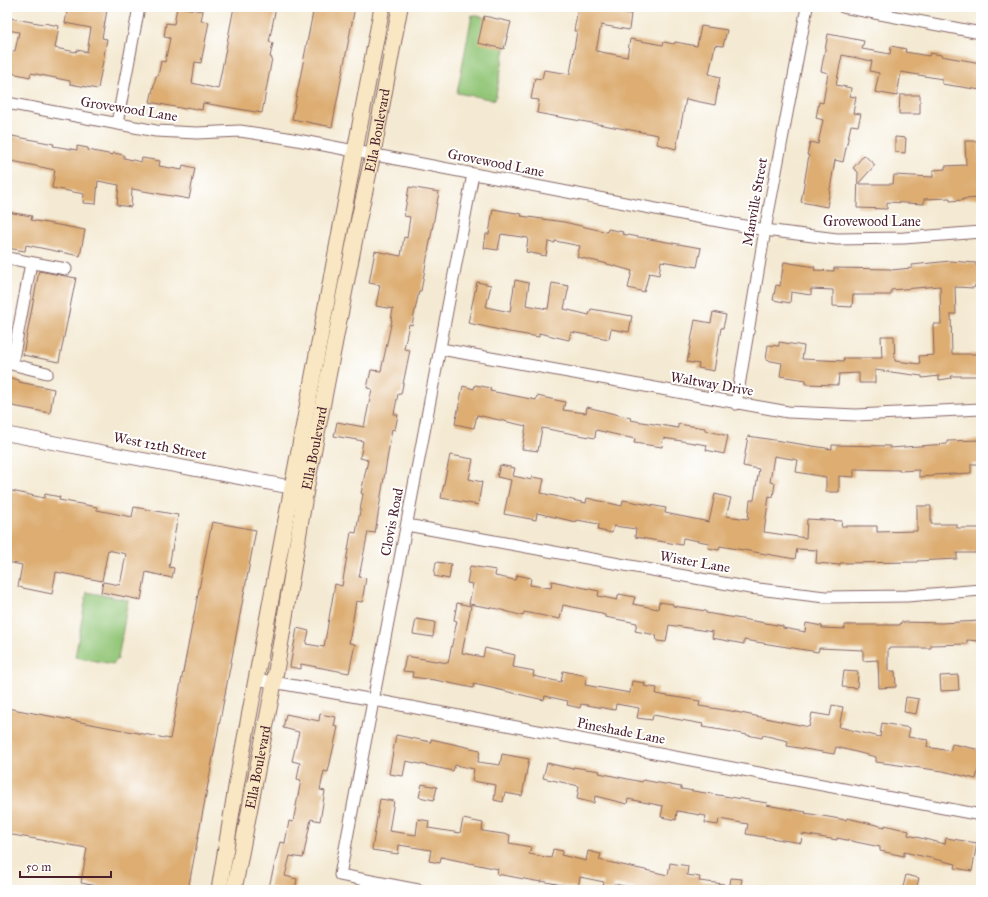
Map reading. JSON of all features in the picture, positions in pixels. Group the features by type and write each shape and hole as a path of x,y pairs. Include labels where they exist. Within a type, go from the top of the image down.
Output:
{"main road":[{"name":"Ella Boulevard","path":"219,890 237,781 291,487 382,7"},
{"name":"Ella Boulevard","path":"234,890 274,683 306,490 400,7"}],"street":[{"path":"116,123 139,7"},
{"name":"Manville Street","path":"736,404 765,230 807,7"},
{"path":"843,7 981,33"},
{"name":"Grovewood Lane","path":"7,103 156,132 197,133 240,131 372,154 765,230 837,239 904,238 981,232"},
{"name":"Clovis Road","path":"418,890 340,875 473,174"},
{"path":"7,258 66,269"},
{"path":"31,263 9,364 47,373"},
{"name":"Waltway Drive","path":"441,349 736,404 788,412 856,415 981,409"},
{"name":"West 12th Street","path":"7,434 306,490"},
{"name":"Wister Lane","path":"407,525 750,588 825,596 907,596 981,590"},
{"name":"Pineshade Lane","path":"256,679 981,815"}],"green space":[{"path":"472,15 510,23 495,100 457,93"},
{"path":"87,592 128,600 118,659 113,664 75,657"}],"building":[{"path":"68,7 89,7 107,10 102,38 107,39 98,89 70,84 70,81 31,73 30,77 7,72 7,50 15,51 19,32 7,30 9,18 59,26 55,48 76,52 77,50 87,52 91,28 65,23"},
{"path":"177,7 203,11 201,21 209,22 201,63 195,62 192,83 218,89 234,7 276,7 269,42 273,43 270,57 272,58 262,113 203,103 202,110 186,107 185,109 150,102 161,61 165,62 170,38 164,37 166,23 174,24"},
{"path":"314,7 355,7 332,127 292,119"},
{"path":"578,8 631,14 629,30 601,25 596,51 627,57 630,39 663,45 664,42 674,44 675,42 697,46 701,26 727,30 723,46 715,45 709,74 720,77 715,105 686,99 676,149 657,144 658,135 537,113 539,100 531,99 535,78 542,79 544,70 570,74 577,31 574,31"},
{"path":"484,16 511,22 504,49 478,43"},
{"path":"828,34 864,41 862,49 890,54 891,46 906,49 905,52 929,56 930,53 981,63 981,90 942,84 942,79 901,72 897,96 875,92 879,73 870,71 872,61 842,55 836,85 851,88 850,96 856,97 853,113 861,114 858,126 851,125 843,162 835,160 827,207 801,202 810,142 818,144 823,120 816,118 819,102 823,103 828,73 821,71"},
{"path":"900,95 920,95 920,114 899,114"},
{"path":"7,135 54,144 53,146 77,150 77,146 88,148 88,150 113,155 113,153 124,155 124,158 141,162 142,158 160,161 159,166 182,170 183,165 195,168 189,199 132,189 131,207 117,205 119,185 98,181 96,204 83,203 84,194 52,188 55,170 7,160"},
{"path":"895,137 906,138 905,153 895,152"},
{"path":"965,141 979,141 981,198 950,201 950,198 924,199 924,204 887,202 887,209 857,208 858,172 853,168 864,155 875,165 858,184 893,184 894,175 933,177 933,170 945,169 945,166 966,165"},
{"path":"409,187 439,192 421,291 419,291 412,325 409,324 404,349 410,350 401,394 398,394 394,414 398,415 395,430 392,429 375,533 368,532 359,577 366,578 362,602 356,601 349,643 355,644 349,673 301,664 301,669 290,667 297,628 309,631 306,644 324,647 335,584 342,586 351,532 356,533 363,494 361,493 368,460 360,458 363,441 334,436 337,422 364,427 372,389 367,388 371,370 381,371 393,309 376,306 380,285 369,283 375,251 401,256 404,237 407,238 410,217 404,216"},
{"path":"493,209 522,214 521,216 564,222 607,232 608,229 623,232 622,234 701,248 697,267 661,261 659,275 649,273 644,292 628,288 632,271 577,257 580,246 555,241 555,243 548,242 546,256 526,252 528,238 501,234 498,250 484,248 486,234 489,234"},
{"path":"7,212 32,216 31,220 85,230 80,256 26,245 25,251 7,248"},
{"path":"950,261 976,263 976,266 981,266 981,286 975,285 974,288 955,287 956,314 951,314 952,354 981,354 981,376 951,376 952,378 939,380 939,376 922,378 922,376 875,370 875,383 859,383 859,373 839,374 838,385 806,384 806,380 780,376 782,363 766,360 768,345 779,346 779,342 804,346 802,359 844,361 843,358 882,358 881,336 894,336 895,361 920,364 919,356 934,355 933,324 941,324 940,286 891,290 891,295 853,295 852,307 833,306 833,290 811,289 811,295 791,292 790,303 773,300 776,285 780,286 784,262 815,267 814,270 834,271 834,268 891,270 912,268 912,265"},
{"path":"39,271 76,278 59,362 23,355"},
{"path":"515,280 529,283 526,305 548,309 552,283 569,286 564,309 589,315 591,309 632,316 629,332 611,329 609,339 571,332 569,340 539,333 539,337 509,332 468,323 477,282 491,285 486,307 510,312"},
{"path":"713,312 726,315 723,328 721,328 714,371 698,368 699,364 687,362 695,320 711,323"},
{"path":"7,377 19,380 19,382 54,389 50,413 7,405"},
{"path":"475,385 491,388 490,391 536,400 537,396 565,402 563,410 586,413 587,407 631,418 630,420 678,428 678,424 705,428 705,430 728,436 724,454 706,450 707,445 663,438 662,447 634,443 635,439 596,430 595,438 542,428 538,451 522,449 526,426 477,415 474,428 455,424 463,386 474,389"},
{"path":"748,436 832,449 832,445 890,446 890,448 947,444 947,441 981,440 981,464 971,464 971,473 919,477 919,470 899,471 854,469 854,477 839,476 839,492 826,492 826,477 796,472 798,460 774,456 770,482 775,483 773,497 769,496 764,532 806,538 807,519 842,521 841,526 877,526 877,532 917,531 917,506 931,506 931,524 957,524 957,528 981,528 981,553 957,553 957,559 917,562 840,563 840,565 816,563 817,550 797,549 795,559 720,546 719,550 708,548 709,543 683,538 682,545 635,537 636,529 614,526 612,533 598,530 599,524 577,520 576,522 537,513 536,520 504,514 511,480 497,477 500,465 515,468 513,476 532,480 532,477 544,479 541,493 586,503 587,498 622,506 623,500 666,508 665,513 709,522 715,494 731,498 726,516 748,519 750,500 754,500 759,469 743,466"},
{"path":"450,455 473,459 469,479 482,482 478,505 441,498"},
{"path":"7,490 44,498 45,494 60,497 59,500 97,507 97,510 132,517 134,507 178,515 169,567 174,568 172,578 146,572 141,600 101,592 103,582 120,585 126,554 108,550 102,581 56,572 52,594 18,587 22,565 7,562"},
{"path":"212,522 256,530 188,890 120,890 81,883 87,848 7,834 7,708 170,739"},
{"path":"436,562 451,564 449,579 434,576"},
{"path":"470,566 496,570 495,576 515,580 517,575 531,578 530,585 551,588 552,581 599,591 598,596 617,600 619,594 635,597 633,604 658,609 659,602 673,604 673,606 706,611 706,613 783,626 783,628 805,632 806,623 822,626 822,628 845,629 845,625 900,625 901,622 941,623 981,621 981,641 967,640 967,644 931,645 931,648 888,648 888,671 895,671 896,687 879,688 878,660 863,661 863,650 819,648 818,652 744,640 744,644 712,638 713,632 669,625 666,642 657,641 656,635 635,631 637,623 605,617 605,615 601,613 563,605 560,619 524,612 523,616 498,609 469,604 473,584 467,583"},
{"path":"457,603 471,606 462,653 483,657 485,648 515,655 513,667 534,671 533,676 561,682 563,671 587,676 585,685 630,693 632,681 645,683 644,686 657,688 656,694 700,701 699,706 809,727 812,713 830,716 832,705 843,707 839,727 880,737 882,723 910,728 908,737 928,740 927,747 950,751 952,744 981,750 976,779 943,771 876,762 876,757 836,747 834,754 787,746 788,741 763,735 762,738 702,727 703,724 653,715 652,720 637,718 639,708 616,704 615,710 581,704 580,708 567,705 568,701 545,696 544,700 474,684 473,688 412,677 413,672 403,671 406,656 448,663 457,621 454,620"},
{"path":"416,619 435,622 433,637 413,634"},
{"path":"844,671 858,672 857,688 842,687"},
{"path":"958,675 959,690 941,691 940,676"},
{"path":"906,697 919,699 916,714 904,712"},
{"path":"286,714 319,721 320,714 336,717 334,726 338,727 328,772 324,771 320,790 325,791 320,821 311,819 303,858 290,856 285,876 297,879 295,890 283,890 269,887 280,842 285,843 289,821 293,822 301,780 297,779 300,763 292,761 299,732 283,728"},
{"path":"396,735 431,742 431,739 480,750 478,762 500,765 502,754 529,759 522,796 505,793 503,802 494,800 496,785 472,781 474,769 455,765 453,771 406,761 403,776 389,774"},
{"path":"547,763 573,769 573,767 600,771 599,773 642,782 643,780 681,787 681,789 767,803 766,805 806,812 805,813 846,820 847,818 885,827 885,825 909,831 908,835 945,844 946,838 977,843 972,871 955,868 956,864 904,852 904,856 880,851 880,847 837,838 837,840 802,834 801,843 746,834 748,824 719,819 718,825 705,823 706,816 677,811 676,820 661,817 663,806 628,799 627,804 595,796 594,803 577,799 579,786 543,778"},
{"path":"422,784 437,787 434,800 419,797"},
{"path":"380,799 394,801 389,831 416,835 418,819 429,821 428,828 460,833 463,819 483,823 482,831 510,835 509,843 531,847 529,854 551,858 553,849 563,851 561,855 586,861 588,851 601,854 599,860 668,875 670,863 688,866 687,875 700,877 699,881 724,884 723,890 635,890 636,888 614,884 613,890 602,890 604,882 580,877 578,888 497,874 498,869 441,857 440,863 429,861 431,850 399,845 398,854 372,850"},
{"path":"906,875 919,878 916,890 903,887"},
{"path":"731,878 742,879 740,890 729,890"}]}
